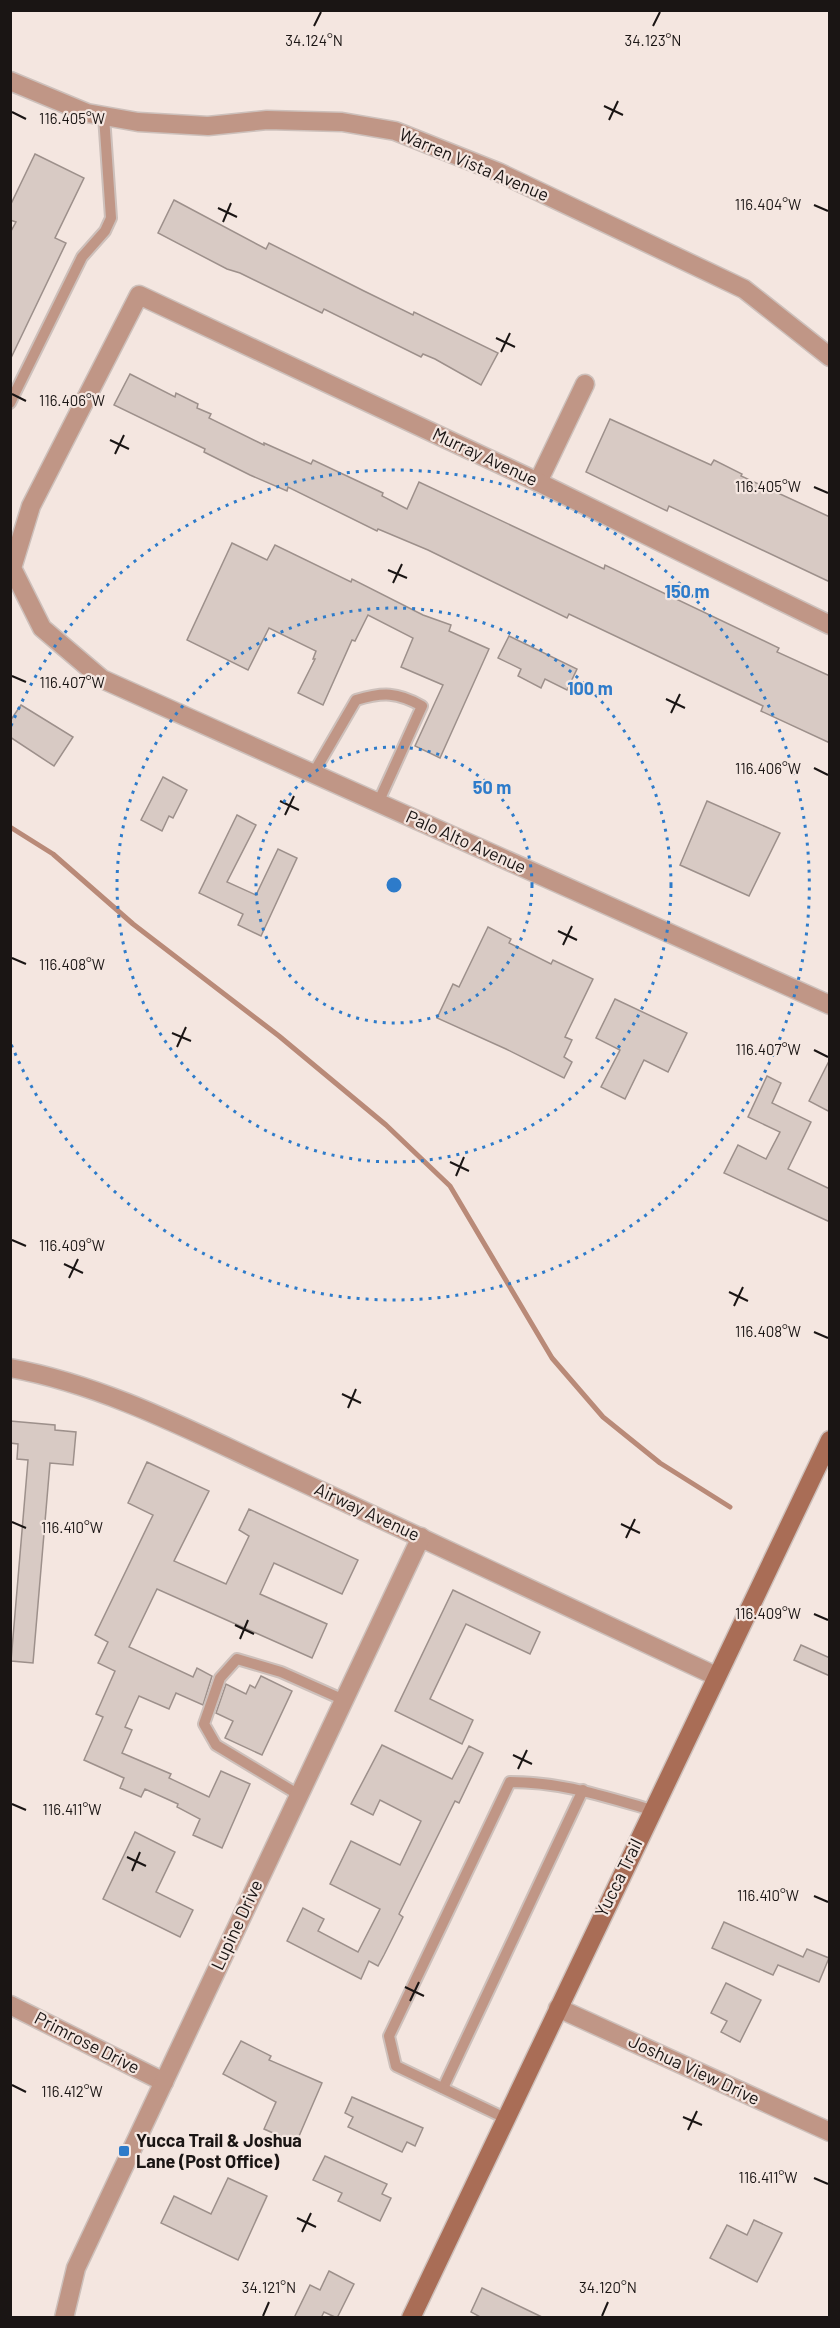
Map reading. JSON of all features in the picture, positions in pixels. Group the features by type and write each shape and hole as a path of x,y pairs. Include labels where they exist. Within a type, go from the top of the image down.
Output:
{"main road":[{"name":"Yucca Trail","path":"411,2318 830,1440"}],"street":[{"name":"Warren Vista Avenue","path":"10,81 87,113 138,122 208,126 267,120 342,122 395,131 498,172 744,289 830,357"},
{"name":"Murray Avenue","path":"139,295 538,482 830,625"},
{"name":"Palo Alto Avenue","path":"139,295 31,506 12,568 42,628 102,679 830,1005"},
{"path":"538,482 585,384"},
{"name":"Airway Avenue","path":"10,1368 68,1383 127,1403 421,1537 716,1676"},
{"name":"Lupine Drive","path":"64,2318 76,2268 421,1537"},
{"name":"Primrose Drive","path":"10,2005 164,2082"},
{"name":"Joshua View Drive","path":"558,2008 830,2132"}],"lane":[{"path":"10,403 82,256 105,231 111,218 104,116"},
{"path":"313,774 356,700 385,693 408,699 422,706 378,803"},
{"path":"299,1795 216,1744 204,1724 220,1678 237,1659 281,1672 344,1700"},
{"path":"505,2118 396,2066 389,2036 510,1782 541,1782 583,1790 652,1810"},
{"path":"443,2088 583,1790"}],"building":[{"path":"35,154 84,178 55,238 66,243 10,360 10,233 16,222 10,220 10,206"},
{"path":"174,200 266,249 269,243 413,315 414,312 498,353 481,385 435,359 423,354 421,357 324,309 322,313 240,273 227,269 158,233"},
{"path":"130,374 175,397 176,393 198,404 197,408 211,414 209,418 264,445 264,443 311,464 313,460 383,493 382,496 407,509 419,482 604,569 605,565 779,648 777,652 830,676 830,743 761,711 763,706 569,614 567,618 428,550 378,529 377,531 288,487 287,491 250,475 204,452 205,449 114,405"},
{"path":"610,419 711,465 714,460 742,474 741,476 830,517 830,582 669,506 667,511 586,472"},
{"path":"232,543 267,560 275,545 351,582 352,579 423,615 451,625 449,631 489,649 440,758 415,746 443,685 401,667 413,638 368,615 355,641 352,640 323,705 298,693 315,659 313,659 316,651 269,628 248,670 187,640"},
{"path":"509,636 577,669 567,690 545,679 541,688 518,676 521,669 498,658"},
{"path":"21,705 73,737 54,766 10,737 10,721"},
{"path":"163,777 187,790 173,818 169,816 162,831 141,820"},
{"path":"707,801 780,833 749,896 680,865"},
{"path":"237,815 256,825 227,882 256,895 278,849 297,858 261,936 238,925 243,914 199,893"},
{"path":"488,927 511,939 509,943 551,964 553,960 593,979 565,1037 572,1040 564,1057 572,1062 564,1078 437,1018 453,984 459,987"},
{"path":"615,999 687,1033 668,1072 644,1060 625,1099 601,1087 620,1050 596,1038"},
{"path":"830,1059 830,1112 809,1101"},
{"path":"767,1076 781,1083 772,1103 811,1122 788,1169 830,1189 830,1222 724,1173 738,1145 766,1159 780,1132 748,1117"},
{"path":"10,1421 55,1425 55,1430 76,1432 73,1465 50,1463 33,1663 11,1661 28,1460 17,1459 18,1444 10,1443"},
{"path":"147,1462 209,1491 174,1561 226,1584 249,1536 239,1530 249,1509 358,1560 342,1594 274,1563 260,1594 327,1624 312,1658 157,1589 129,1647 193,1677 197,1668 212,1676 203,1705 176,1693 169,1709 139,1696 125,1727 132,1730 122,1753 171,1774 169,1778 209,1797 221,1771 250,1784 222,1848 193,1835 200,1819 177,1807 178,1804 145,1789 141,1797 120,1788 124,1778 84,1760 103,1717 96,1714 115,1671 98,1663 108,1642 95,1635 153,1515 128,1503"},
{"path":"453,1590 540,1632 530,1654 466,1624 430,1699 473,1720 462,1744 395,1711"},
{"path":"801,1645 830,1658 830,1676 794,1660"},
{"path":"261,1676 292,1691 262,1755 225,1738 233,1721 216,1713 226,1684 246,1694 250,1685 255,1688"},
{"path":"382,1745 452,1779 469,1746 483,1753 459,1803 455,1801 399,1914 403,1917 384,1955 378,1966 369,1961 361,1979 287,1941 303,1908 324,1919 318,1931 358,1952 380,1909 330,1884 351,1841 400,1865 421,1821 380,1800 373,1815 351,1804"},
{"path":"135,1832 175,1852 156,1892 193,1910 180,1937 103,1899"},
{"path":"724,1922 803,1957 807,1949 829,1958 819,1982 778,1965 773,1975 712,1948"},
{"path":"726,1983 761,2000 740,2042 721,2032 727,2021 711,2013"},
{"path":"241,2041 271,2056 269,2060 322,2083 296,2143 264,2129 276,2102 223,2074"},
{"path":"352,2097 423,2128 415,2146 407,2142 402,2152 348,2127 353,2117 345,2113"},
{"path":"325,2156 387,2184 382,2194 391,2198 380,2221 338,2201 342,2193 313,2180"},
{"path":"228,2178 267,2196 238,2260 161,2223 174,2196 211,2214"},
{"path":"754,2220 782,2233 757,2282 710,2258 727,2225 747,2235"},
{"path":"329,2271 354,2284 337,2318 324,2312 321,2318 294,2318 310,2285 320,2290"},
{"path":"482,2288 544,2318 482,2318 471,2312"}],"waterway":[{"path":"10,827 53,854 133,924 279,1036 386,1125 450,1186 552,1358 603,1417 660,1463 730,1507"}],"place":[{"name":"Yucca Trail & Joshua Lane (Post Office)","path":"124,2151"}]}
